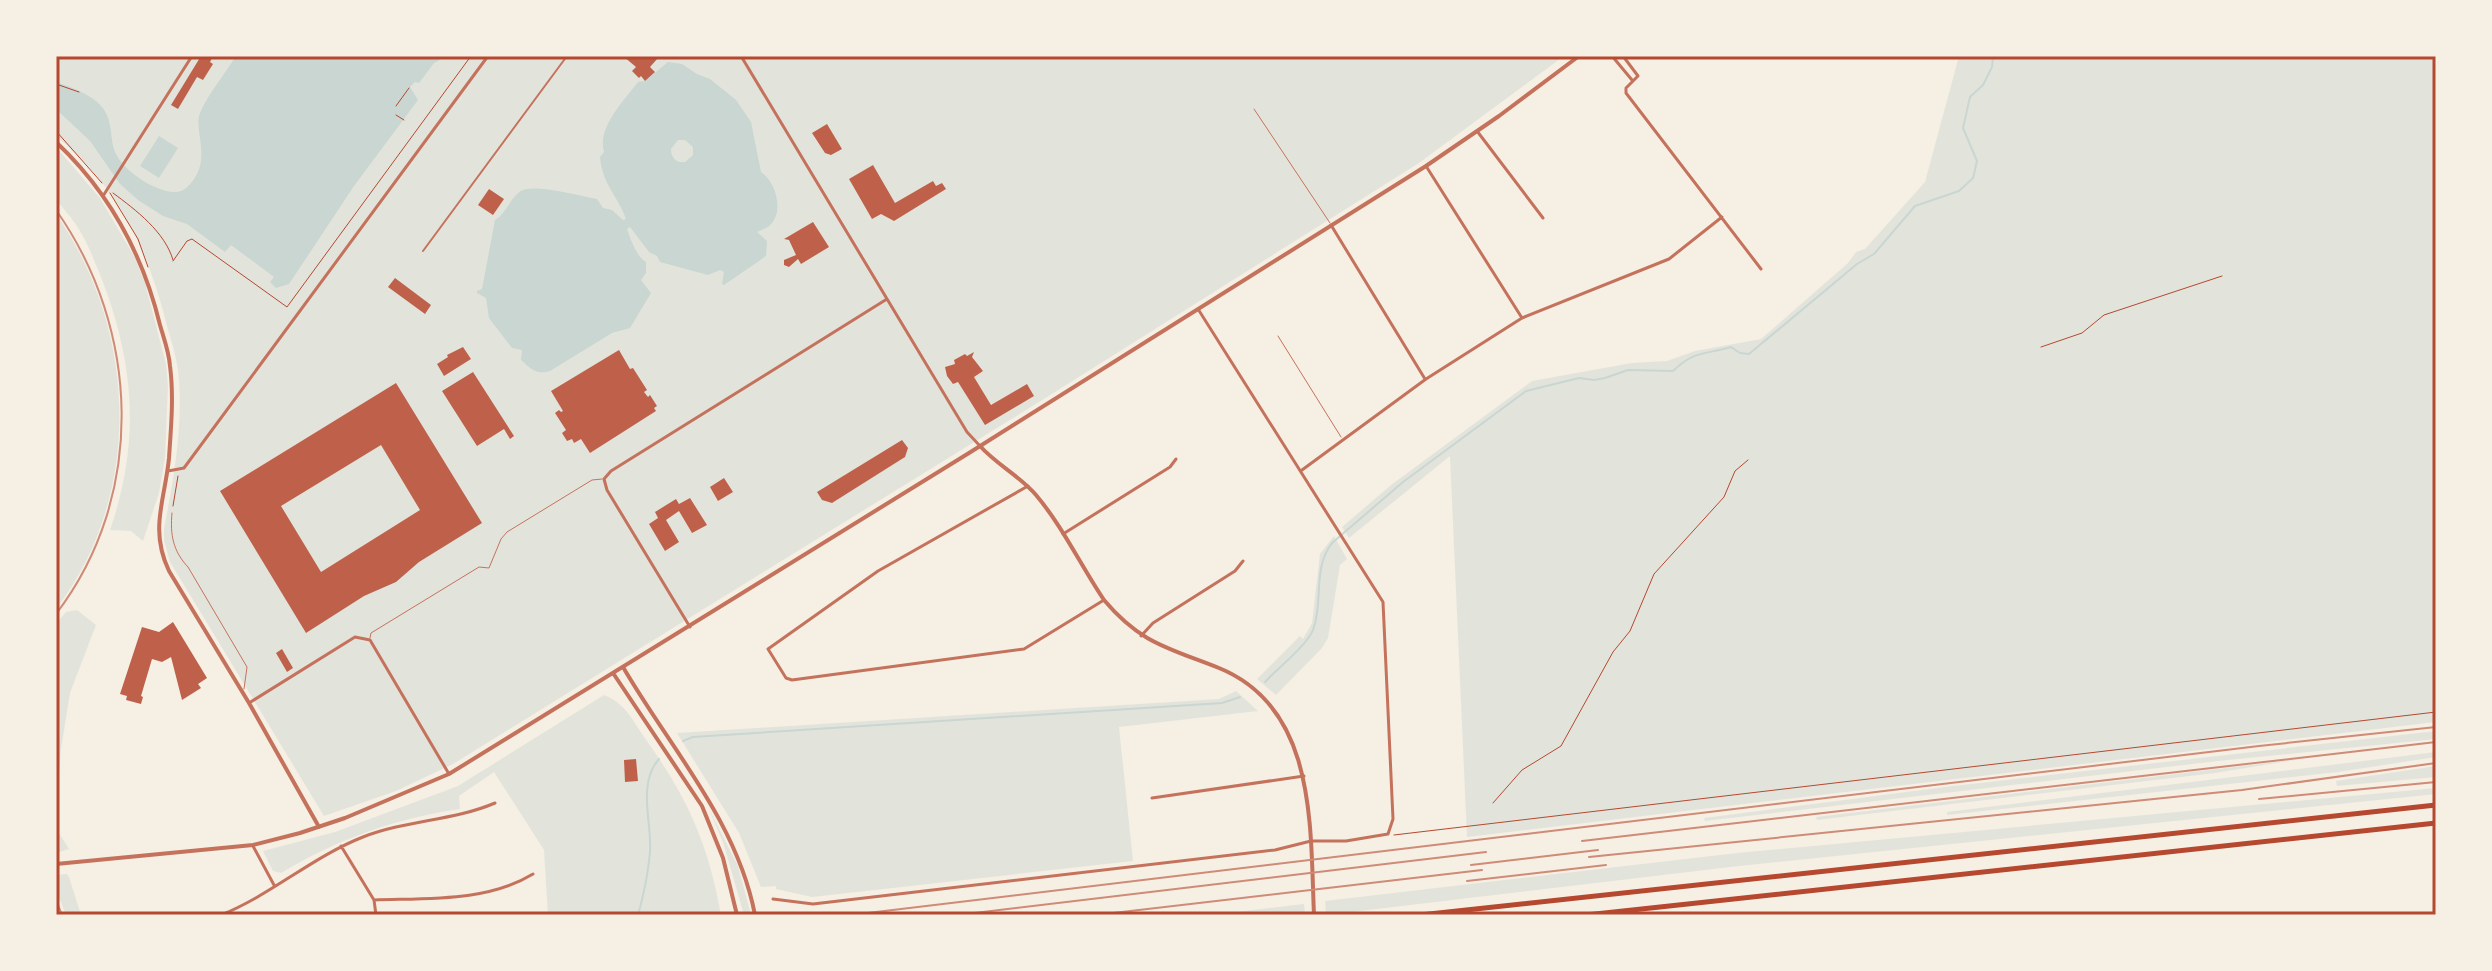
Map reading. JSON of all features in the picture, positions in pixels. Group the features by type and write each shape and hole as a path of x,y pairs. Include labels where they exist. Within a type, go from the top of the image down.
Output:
{"highway":[{"path":"1420,915 2436,805"},
{"path":"1586,915 2436,823"}],"street":[{"path":"103,196 192,56"},
{"path":"168,471 184,468 488,56"},
{"path":"423,251 567,56"},
{"path":"741,56 967,432 993,461 1028,486 1063,534 1104,600 1141,636 1158,646 1231,673 1274,709 1287,729 1304,776 1314,915"},
{"path":"56,864 253,845 319,827 449,774 690,627 1426,166 1579,56"},
{"path":"1612,56 1632,80"},
{"path":"1623,56 1638,76 1626,88 1626,93 1761,269"},
{"path":"1477,131 1543,218"},
{"path":"56,142 103,196 131,240 142,265 170,363 172,386 168,471 158,522 161,552 169,571 319,827"},
{"path":"1426,166 1522,318"},
{"path":"1302,470 1426,379 1522,318 1669,259 1722,217"},
{"path":"1331,225 1426,379"},
{"path":"690,627 607,490 604,479 611,471 887,299"},
{"path":"773,899 813,904 1388,834 1393,819 1383,602 1198,309"},
{"path":"1063,534 1170,467 1176,459"},
{"path":"1028,486 878,571 768,649 786,678 792,680 1024,649 1104,600"},
{"path":"1141,636 1153,623 1235,571 1243,561"},
{"path":"249,703 355,637 370,640 449,774"},
{"path":"623,667 733,843 755,915"},
{"path":"613,673 702,806 723,858 737,915"},
{"path":"1152,798 1304,776"},
{"path":"221,915 341,846 401,825 474,812 495,803"},
{"path":"253,845 274,885"},
{"path":"341,846 374,900 376,915"},
{"path":"374,900 443,898 501,889 533,874"},
{"path":"234,908 238,915"}],"lane":[{"path":"1254,109 1331,225"},
{"path":"1278,336 1343,440"},
{"path":"370,640 371,633 479,567 489,568 507,532 592,480 604,479"},
{"path":"172,513 170,534 180,559 188,567 247,667 243,694"}],"path":[{"path":"56,131 108,189 131,206 158,233 170,250 173,261 187,241 192,239 287,307 471,56"},
{"path":"61,86 63,81"},
{"path":"56,84 79,92"},
{"path":"72,90 74,85"},
{"path":"396,106 409,88"},
{"path":"396,115 404,120"},
{"path":"2041,347 2082,333 2104,315 2222,276"},
{"path":"1493,803 1522,770 1561,746 1613,652 1630,631 1654,574 1724,497 1735,471 1748,460"},
{"path":"172,513 177,470"},
{"path":"1388,834 1399,836 2436,712"}],"shaded area":[{"path":"56,56 1564,56 1419,163 453,764 396,791 324,816 170,562 164,529 179,430 180,390 176,358 149,268 127,220 96,176 56,136"},
{"path":"236,56 447,56 434,63 419,83 415,82 410,87 418,100 354,186 289,284 276,288 270,282 274,277 231,245 225,252 187,224 163,216 138,200 120,184 90,141 56,109 56,82 93,99 106,113 120,161 154,187 181,191 192,181 200,166 200,113"},
{"path":"1959,56 2436,56 2436,722 1467,837 1450,456 1349,538 1342,527 1391,485 1532,381 1632,363 1667,361 1695,351 1761,339 1848,263 1856,252 1865,249 1925,182"},
{"path":"668,62 682,64 710,79 736,100 751,122 761,172 771,182 777,198 774,220 757,232 767,241 766,256 724,285 724,272 720,270 708,275 660,262 630,227 627,229 634,247 646,262 646,273 641,280 651,293 630,328 612,333 550,371 537,372 521,360 522,350 512,348 489,318 486,298 477,293 482,289 495,220 521,191 535,188 597,199 603,208 626,219 604,175 600,157 604,152 604,133 613,115 638,82 645,81","holes":["678,140 685,140 693,147 693,155 685,162 679,162 673,157 671,149"]},
{"path":"159,136 178,148 159,178 140,166"},
{"path":"56,147 100,198 134,256 145,283 166,364 165,458 159,493 143,541 131,531 110,530 127,461 130,427 125,360 118,327 92,255 80,231 56,197"},
{"path":"56,214 83,260 103,308 115,360 119,412 116,464 105,515 85,564 56,609"},
{"path":"1334,536 1347,559 1340,565 1328,638 1276,695 1257,679 1300,636 1303,639 1312,623 1320,554"},
{"path":"77,610 96,625 70,693 57,797 59,833 69,849 56,853 56,624 66,612"},
{"path":"1236,691 1258,711 1119,727 1133,861 812,897 776,889 776,886 761,887 739,833 677,733 1219,699"},
{"path":"604,695 630,716 683,799 702,841 721,915 548,915 544,850 494,772 459,796 460,809 413,818 367,832 323,850 281,873 273,871 263,851 335,832 458,786"},
{"path":"2436,731 2436,739 2218,761 1705,821 1704,818 1945,787"},
{"path":"2436,752 2436,757 2338,772 1947,815 1947,812"},
{"path":"2301,759 2215,773 1817,820 1816,817"},
{"path":"2436,766 2436,777 2337,786 2336,781"},
{"path":"2436,788 2436,794 1739,866 1326,915 1325,901 1737,853"},
{"path":"708,807 738,866 751,915 744,915 723,842"},
{"path":"67,874 81,915 66,915 56,890 56,875"},
{"path":"1304,904 1305,915 1211,915"}],"building":[{"path":"201,56 213,56 210,62 213,64 203,80 197,77 178,109 171,105"},
{"path":"623,56 656,56 658,58 650,67 655,72 645,81 641,76 639,78 632,71 636,67"},
{"path":"827,124 842,149 831,155 825,153 812,133"},
{"path":"873,165 895,203 933,181 936,186 942,183 946,189 894,221 881,214 872,219 849,179"},
{"path":"489,189 504,199 493,215 478,205"},
{"path":"813,222 829,247 801,264 798,259 789,267 784,265 784,260 796,255 789,240 784,239"},
{"path":"395,278 431,305 425,314 388,287"},
{"path":"463,347 471,359 444,376 437,364"},
{"path":"619,350 647,390 644,392 657,406 654,408 656,411 590,453 581,439 574,443 572,439 567,441 562,433 566,430 555,413 563,411 551,391"},
{"path":"974,352 972,357 983,371 974,377 991,405 1027,384 1034,396 985,425 958,382 953,384 947,376 945,367"},
{"path":"473,372 514,436 510,439 504,429 477,446 442,391"},
{"path":"396,383 482,523 419,562 396,582 364,596 306,633 220,491","holes":["381,445 420,510 321,572 281,506"]},
{"path":"902,440 908,448 905,457 832,503 822,500 817,492"},
{"path":"724,478 733,492 718,501 710,487"},
{"path":"690,498 707,525 692,533 679,511 666,520 679,542 665,551 649,524 658,518 655,512 676,499 679,504"},
{"path":"173,622 207,678 198,684 201,688 182,700 171,657 162,662 152,659 141,704 126,700 127,696 120,694 142,627 159,632"},
{"path":"282,649 293,668 287,672 276,653"},
{"path":"636,759 638,781 625,782 624,760"}],"waterway":[{"path":"1265,682 1298,650 1313,630 1322,563 1332,543 1403,482 1526,391 1579,378 1605,378 1628,370 1673,371 1694,356 1731,347 1749,354 1857,264 1874,254 1915,206 1959,191 1973,178 1977,161 1963,128 1970,97 1983,85 1992,67 1993,56"},
{"path":"683,741 693,737 1222,703 1240,697"},
{"path":"638,915 650,852 647,792 652,769 659,759"}],"railway":[{"path":"56,210 84,257 104,307 117,359 122,412 118,465 106,517 86,567 56,614"},
{"path":"851,915 2436,727"},
{"path":"1582,841 2436,742"},
{"path":"1589,857 2242,790 2436,763"},
{"path":"2259,799 2436,782"},
{"path":"1471,865 1598,850"},
{"path":"958,915 1486,852"},
{"path":"1467,881 1606,865"},
{"path":"1096,915 1482,870"},
{"path":"56,900 62,915"}]}
